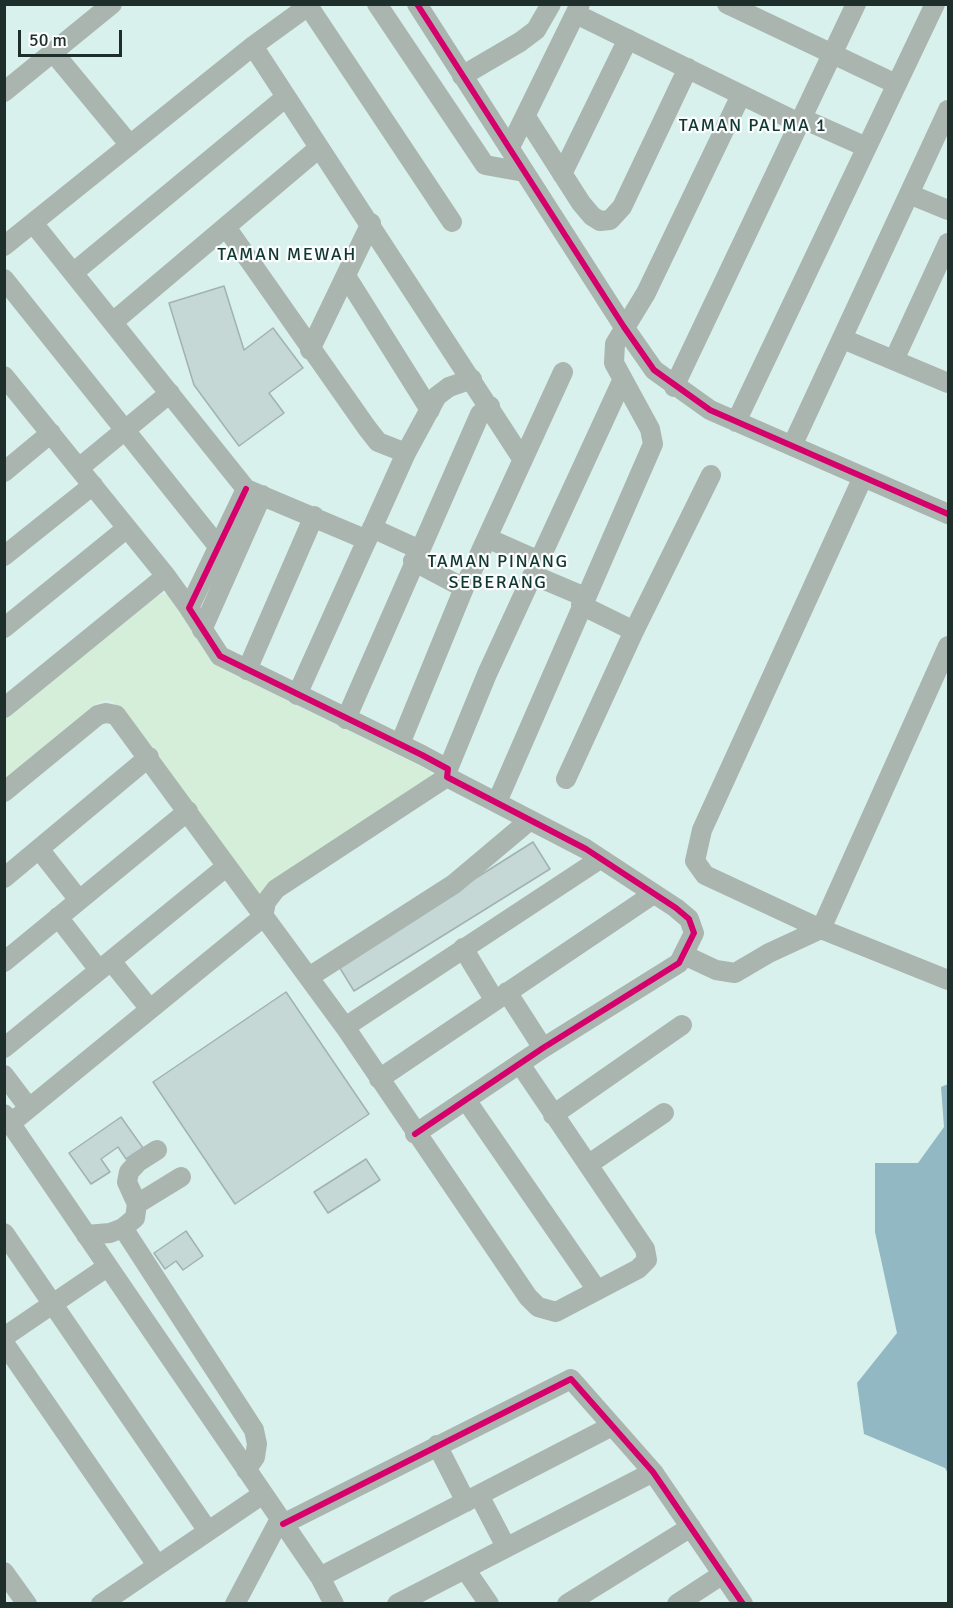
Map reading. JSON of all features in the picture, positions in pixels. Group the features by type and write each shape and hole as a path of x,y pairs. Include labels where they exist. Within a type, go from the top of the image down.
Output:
{"street":[{"path":"4,92 112,4"},
{"path":"377,4 485,165 524,172"},
{"path":"417,4 624,327 654,370 674,387 710,410 948,514"},
{"path":"462,76 528,36 545,18 551,4"},
{"path":"727,4 896,84"},
{"path":"674,387 856,4"},
{"path":"736,422 935,4"},
{"path":"4,246 254,46 309,5 452,222"},
{"path":"510,147 578,9 628,39 741,95 866,147"},
{"path":"562,174 628,39"},
{"path":"254,46 523,460"},
{"path":"53,52 130,145"},
{"path":"526,117 592,216 600,220 610,220 622,207 688,68"},
{"path":"497,802 653,444 645,417 622,381 614,363 615,344 646,293 741,95"},
{"path":"74,273 286,97"},
{"path":"792,446 948,110"},
{"path":"113,322 320,148"},
{"path":"909,194 948,210"},
{"path":"33,223 170,393 254,492 314,516 370,534 416,555 464,588"},
{"path":"310,350 370,223"},
{"path":"226,227 310,350 378,442 406,453"},
{"path":"894,360 948,243"},
{"path":"346,276 430,410"},
{"path":"4,279 127,429 217,545"},
{"path":"843,339 894,360 946,377"},
{"path":"399,744 464,588 563,372"},
{"path":"297,695 406,453 443,391 472,379"},
{"path":"334,1604 320,1577 8,1119 29,1108 263,916 266,902 276,889 447,773 536,568 622,381"},
{"path":"8,388 51,433 166,576 220,656 399,744 497,802 586,849 689,919 694,933 680,963 543,1048 415,1134"},
{"path":"79,468 170,393"},
{"path":"346,719 416,555 480,414 490,406"},
{"path":"4,472 51,433"},
{"path":"566,779 634,631 711,475"},
{"path":"863,477 702,830 695,861 705,875 821,930 948,980"},
{"path":"4,556 93,485"},
{"path":"189,608 217,545 254,492"},
{"path":"201,630 254,492"},
{"path":"247,670 314,516"},
{"path":"4,628 127,528"},
{"path":"487,538 536,568 583,601 634,631"},
{"path":"4,708 166,576"},
{"path":"684,956 716,970 735,973 821,930 948,646"},
{"path":"4,792 98,715 106,713 116,715 309,977 528,1298 538,1307 556,1312 638,1269 647,1260 645,1249 520,1064"},
{"path":"4,878 149,758"},
{"path":"4,962 188,811"},
{"path":"309,977 454,884 530,820"},
{"path":"39,849 79,900"},
{"path":"345,1028 462,948 600,859"},
{"path":"4,1048 227,866"},
{"path":"379,1079 652,895"},
{"path":"58,917 150,1009"},
{"path":"462,948 543,1048"},
{"path":"554,1115 682,1025"},
{"path":"4,1075 29,1108"},
{"path":"466,1100 597,1290"},
{"path":"589,1164 664,1113"},
{"path":"86,1235 99,1235 123,1228 135,1218 137,1204 128,1182 129,1172 138,1162 158,1150"},
{"path":"137,1204 181,1177"},
{"path":"123,1228 254,1430 257,1444 255,1458 246,1470"},
{"path":"4,1233 208,1531"},
{"path":"4,1337 107,1267"},
{"path":"4,1343 157,1565"},
{"path":"235,1604 281,1521 571,1379 653,1472 743,1604"},
{"path":"320,1577 612,1426"},
{"path":"437,1445 506,1547"},
{"path":"408,1601 506,1547 653,1472"},
{"path":"100,1604 263,1494"},
{"path":"567,1604 691,1527"},
{"path":"465,1569 489,1604"},
{"path":"4,1572 27,1604"},
{"path":"677,1604 723,1574"}],"green space":[{"path":"163,594 172,595 227,670 430,771 432,777 259,894 113,702 107,700 97,703 5,778 5,719 154,597"}],"water":[{"path":"948,1084 948,1473 945,1468 864,1434 857,1383 897,1333 875,1232 875,1163 918,1163 944,1127 941,1087"}],"building":[{"path":"224,286 244,350 273,328 303,368 269,393 284,413 239,446 194,385 169,303"},
{"path":"533,842 550,869 354,991 338,965"},
{"path":"286,992 369,1114 235,1204 153,1082"},
{"path":"121,1117 143,1148 126,1159 118,1147 101,1159 110,1172 91,1184 69,1153"},
{"path":"366,1159 380,1180 328,1213 314,1192"},
{"path":"186,1231 203,1256 183,1270 176,1261 165,1269 154,1253"}],"cycle path":[{"path":"417,4 624,327 654,370 710,410 948,514"},
{"path":"246,489 189,608 220,656 422,755 448,769 447,777 586,849 676,908 689,919 694,933 679,963 543,1048 415,1134"},
{"path":"283,1524 571,1379 653,1472 743,1604"}],"district":[{"name":"TAMAN PALMA 1","path":"753,126"},
{"name":"TAMAN MEWAH","path":"287,255"},
{"name":"TAMAN PINANG SEBERANG","path":"498,572"}]}
